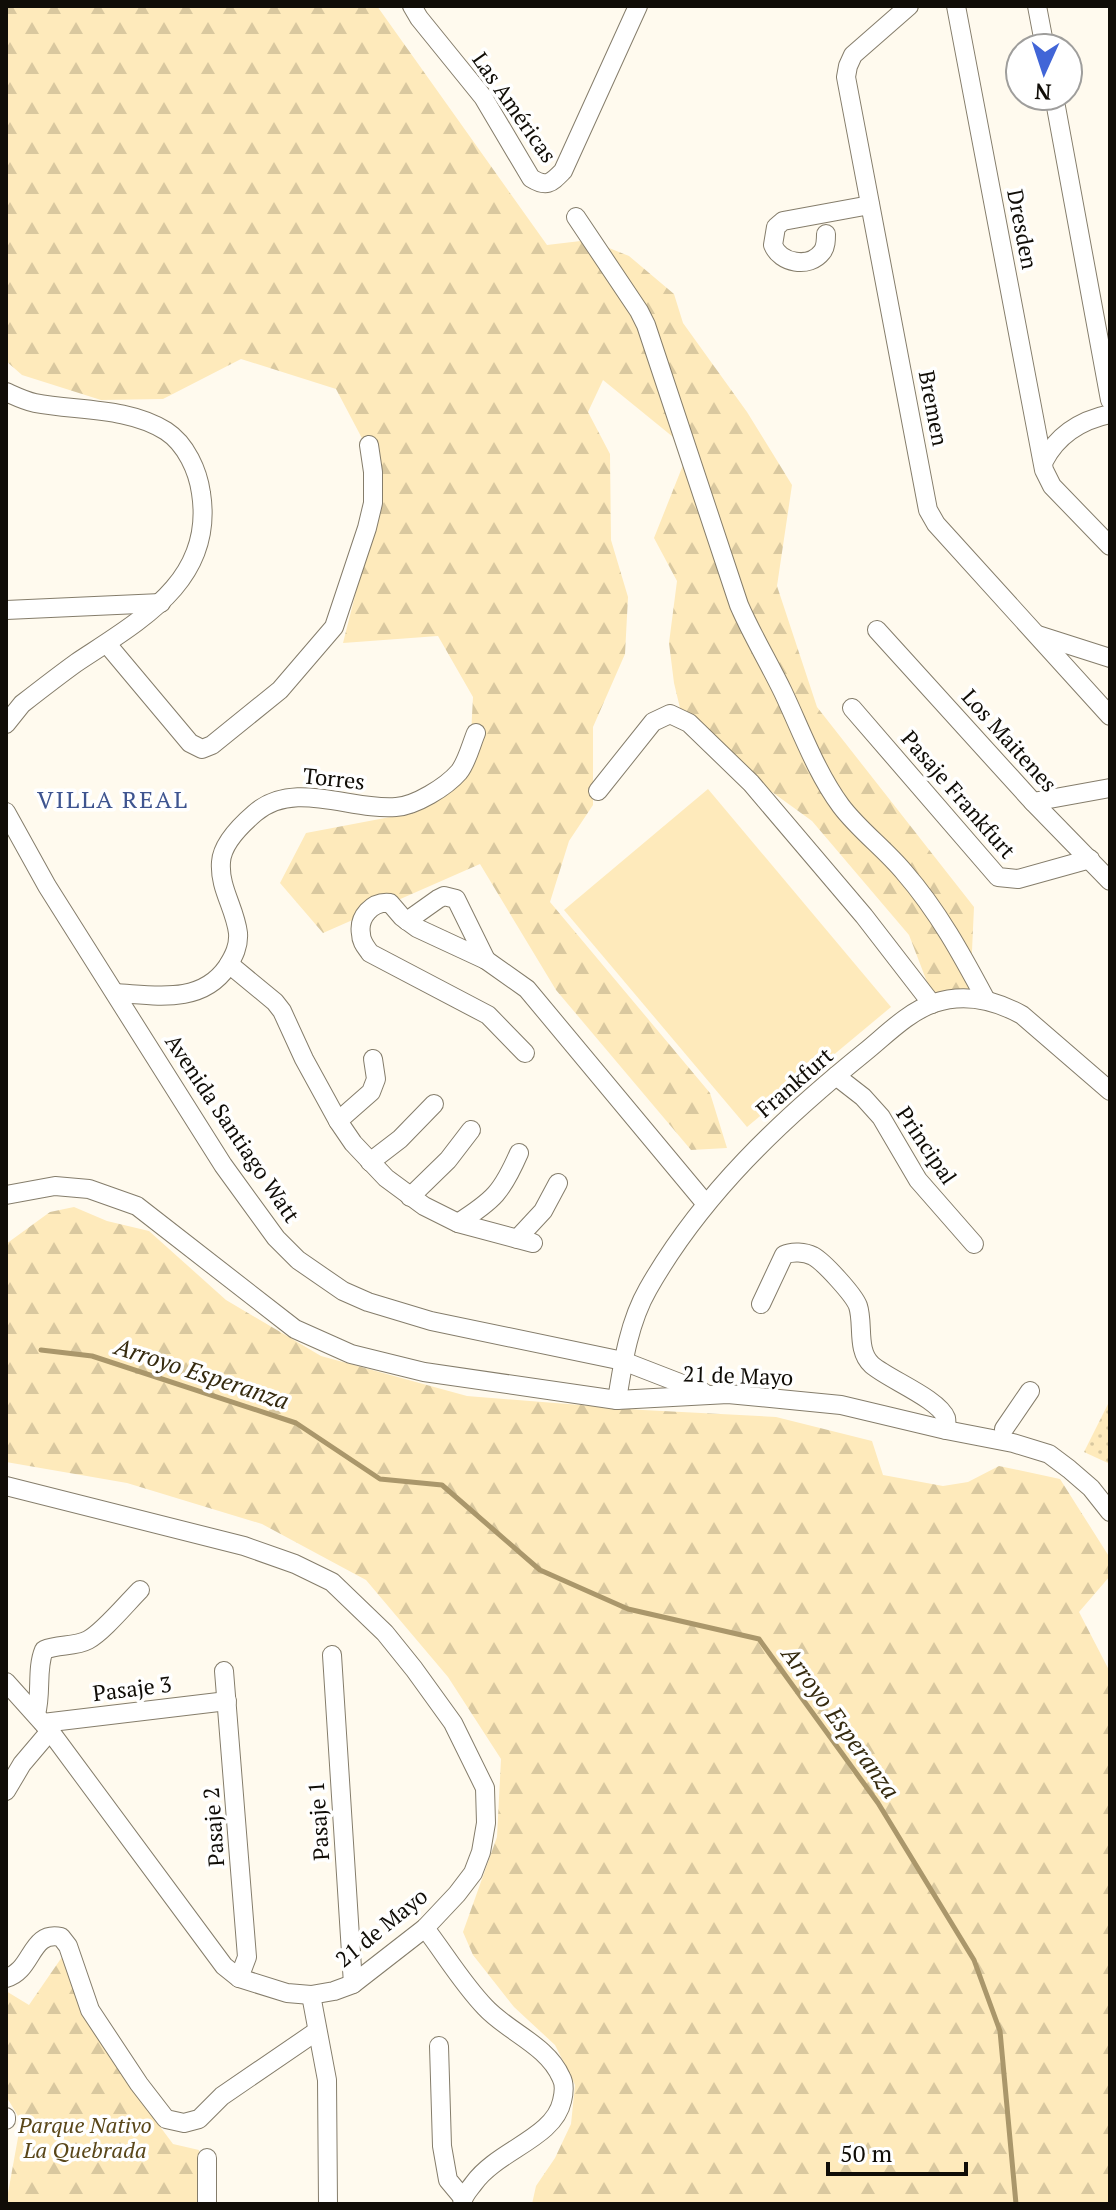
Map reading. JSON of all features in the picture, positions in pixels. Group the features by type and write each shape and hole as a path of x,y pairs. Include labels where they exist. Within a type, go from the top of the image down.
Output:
{"street":[{"name":"Las Américas","path":"412,6 483,97 531,178 540,183 551,182 563,171 638,6"},
{"name":"Bremen","path":"909,6 853,55 846,77 928,510 936,524 1110,716"},
{"name":"Dresden","path":"956,6 1044,470 1052,486 1110,546"},
{"path":"1037,6 1042,32"},
{"path":"1057,112 1110,400"},
{"path":"826,234 825,249 820,255 802,261 781,257 773,245 776,227 783,221 870,205"},
{"path":"576,217 646,325 739,605 829,788 842,808 925,897 956,943 986,1000"},
{"path":"6,392 32,402 133,417 167,431 184,449 199,477 204,511 200,544 187,573 161,603 22,704 6,724"},
{"path":"1036,429 1102,416"},
{"path":"1044,461 1055,443 1069,431 1102,416"},
{"path":"107,644 190,743 202,749 212,745 280,690 334,627 373,503 369,445"},
{"path":"6,610 161,603"},
{"name":"Los Maitenes","path":"877,630 1033,802 1110,881"},
{"path":"1035,634 1110,658"},
{"name":"Pasaje Frankfurt","path":"852,708 998,877 1018,879 1090,859"},
{"path":"598,791 653,722 670,714 689,723 751,783 864,916 932,1004"},
{"name":"Torres","path":"229,964 239,936 222,882 221,860 227,844 254,813 285,797 378,808 400,807 434,793 460,771 476,733"},
{"path":"1033,802 1110,788"},
{"name":"Avenida Santiago Watt","path":"6,812 47,886 223,1165 276,1238 298,1260 355,1297 397,1311 431,1321 623,1361 708,1394"},
{"path":"407,921 444,896 456,899 486,960"},
{"path":"525,1053 488,1015 370,953 363,943 362,918 377,903 390,903 407,921 486,960 527,989 706,1204"},
{"path":"115,993 164,997 184,995 205,987 220,976 229,964 282,1011 338,1121 370,1162 410,1197 458,1223 525,1241 558,1183"},
{"path":"132,1019 164,997"},
{"name":"Frankfurt","path":"617,1400 635,1314 685,1230 775,1130 915,1011 951,999 986,1000 1005,1006 1022,1015 1110,1091"},
{"path":"338,1121 371,1092 376,1079 373,1059"},
{"name":"Principal","path":"836,1076 863,1097 881,1117 918,1180 974,1244"},
{"path":"370,1162 400,1139 434,1104"},
{"path":"410,1197 448,1160 471,1130"},
{"path":"458,1223 488,1204 507,1182 519,1153"},
{"name":"21 de Mayo","path":"6,1195 55,1186 89,1189 137,1206 295,1329 351,1354 424,1372 617,1400 708,1394 755,1395 841,1405 1031,1447 1049,1454 1091,1488 1110,1512"},
{"path":"761,1304 784,1255 790,1252 814,1256 854,1298 858,1306 863,1351 869,1363 936,1406 945,1417 946,1430"},
{"path":"1030,1391 1007,1424 1031,1447"},
{"name":"21 de Mayo","path":"6,1486 244,1546 295,1564 332,1582 385,1633 414,1669 453,1723 485,1788 486,1823 481,1852 473,1873 425,1928 353,1984 311,1995 287,1993 239,1978 224,1966 43,1723 6,1682"},
{"path":"6,1791 43,1723 40,1666 44,1650 80,1643 92,1637 140,1590"},
{"name":"Pasaje 1","path":"332,1655 353,1984"},
{"name":"Pasaje 2","path":"224,1671 247,1957 239,1978"},
{"name":"Pasaje 3","path":"43,1723 227,1701"},
{"path":"425,1928 482,2004 500,2023 545,2054 563,2080 564,2092 557,2117 535,2137 493,2163 478,2177 462,2201 448,2180 442,2146 439,2046"},
{"path":"12,1976 42,1939 53,1935 61,1937 68,1946 90,2010 166,2119 184,2123 199,2119 222,2096 317,2031"},
{"path":"311,1995 327,2080 328,2204"},
{"path":"207,2158 207,2204"}],"green space":[{"path":"6,6 377,6 547,245 589,240 629,256 674,294 683,323 747,412 792,485 777,586 817,707 974,907 970,995 932,995 909,935 812,821 685,729 674,683 669,643 677,581 654,538 689,450 603,380 588,412 610,454 611,540 628,597 625,654 593,727 593,805 569,841 550,902 710,1093 727,1148 691,1150 556,990 480,864 323,933 280,883 306,833 406,814 470,754 473,697 438,636 343,643 377,509 365,444 336,389 241,359 163,399 101,400 22,375 6,361"},
{"path":"708,789 891,1007 747,1127 564,910"},
{"path":"74,1207 107,1221 149,1231 226,1300 321,1356 467,1396 776,1417 872,1441 883,1475 943,1486 968,1482 999,1466 1060,1479 1110,1558 1110,1576 1079,1612 1110,1672 1110,2204 532,2204 536,2186 555,2158 571,2124 575,2085 555,2045 514,2007 473,1955 463,1932 497,1837 501,1759 448,1677 366,1580 262,1524 127,1483 6,1462 6,1244 50,1212"},
{"path":"1110,1400 1110,1464 1084,1452"},
{"name":"Parque Nativo La Quebrada","path":"62,1957 83,2015 126,2081 173,2144 199,2150 197,2204 6,2204 21,2121 6,2096 6,1991 29,2005"}],"waterway":[{"name":"Arroyo Esperanza","path":"41,1350 92,1356 296,1423 380,1479 442,1485 540,1570 628,1609 759,1639 878,1803 974,1960 1000,2031 1016,2204"}],"district":[{"name":"VILLA REAL","path":"113,799"}]}
